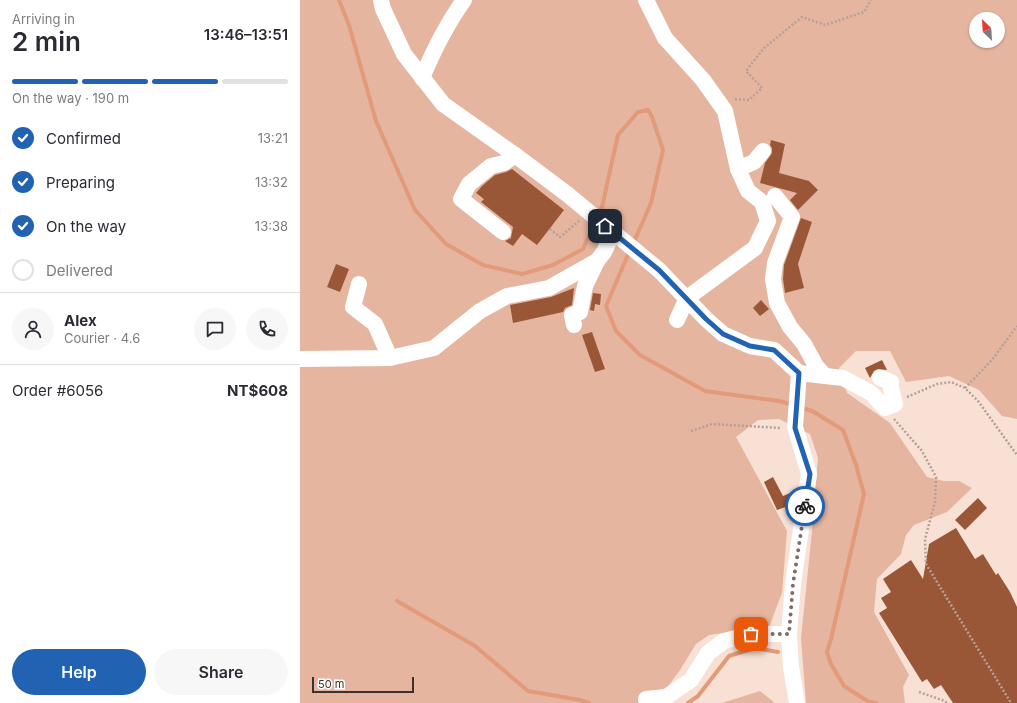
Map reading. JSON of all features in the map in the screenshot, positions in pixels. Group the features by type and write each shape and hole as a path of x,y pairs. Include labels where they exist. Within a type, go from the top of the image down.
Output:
{"street":[{"path":"381,0 383,9 404,54 443,104 515,155 589,212 659,270 706,319 723,334 750,346 774,350 799,373 844,378 890,406"},
{"path":"422,78 434,48 464,0"},
{"path":"646,0 665,38 703,80 725,111 738,169 748,191 762,202 768,221 755,248 686,298 677,320"},
{"path":"738,169 754,162 763,151"},
{"path":"503,232 461,199 469,184 491,166 504,163 515,155"},
{"path":"775,196 792,217 775,263 773,279 777,302 790,327 804,344 816,366 825,376"},
{"path":"766,225 786,236"},
{"path":"574,325 572,316 580,312 584,286 597,261 604,252 613,233"},
{"path":"300,359 390,358 434,348 480,311 507,296 549,288 597,261"},
{"path":"359,284 352,307 375,324 390,358"},
{"path":"797,703 791,667 789,634 793,584 810,474 795,428 799,373"},
{"path":"880,378 891,382 890,406"},
{"path":"646,699 666,697 691,680 708,653 724,641 751,634 789,634"}],"path":[{"path":"725,111 731,99 749,100 762,88 746,71 764,48 802,17 824,25 864,12 871,0"},
{"path":"550,229 560,238 574,226"},
{"path":"965,388 992,360 1017,326"},
{"path":"1011,703 926,564 925,539 935,502 936,477 922,451 890,406 937,384 951,382 965,388 978,401 1017,455"},
{"path":"691,431 712,424 772,429 795,428"},
{"path":"919,692 948,703"}],"shaded area":[{"path":"300,0 1017,0 1017,419 1002,416 979,390 949,376 906,382 890,351 856,351 839,368 847,393 890,423 927,477 944,481 959,481 972,488 947,512 914,525 906,535 901,554 877,579 874,612 909,675 903,687 905,703 806,703 801,638 818,458 810,434 779,419 758,420 736,437 787,531 782,593 769,627 709,635 696,644 666,689 666,703 300,703"},
{"path":"760,691 775,703 722,703"}],"building":[{"path":"771,140 785,144 779,173 809,181 818,190 798,210 790,200 797,193 760,183 765,163 772,153 772,148 770,145"},
{"path":"512,169 564,210 537,245 522,234 513,246 505,241 511,238 513,227 481,202 484,199 476,193 495,175"},
{"path":"801,218 812,222 798,264 804,288 785,293 783,279 784,265"},
{"path":"336,264 349,269 340,292 327,287"},
{"path":"574,288 572,305 565,308 563,312 513,323 510,305 551,297"},
{"path":"593,293 601,294 600,305 595,304 594,311 590,310"},
{"path":"761,300 769,309 760,316 753,308"},
{"path":"592,332 605,369 595,372 582,335"},
{"path":"882,360 887,370 878,369 874,371 870,378 865,368"},
{"path":"773,477 783,496 790,493 794,504 777,510 764,482"},
{"path":"978,498 987,508 965,530 955,520"},
{"path":"956,528 975,559 983,554 996,575 998,573 1010,592 1017,607 1017,703 953,703 941,685 934,689 927,679 922,682 879,613 887,608 881,598 891,592 883,579 911,560 923,579 929,544"}],"waterway":[{"path":"339,0 349,25 376,121 415,210 446,244 483,265 522,274 553,265 583,249 595,222"},
{"path":"598,216 602,207 618,135 638,112 648,110 652,117 663,150 651,203 633,244"},
{"path":"630,250 606,306 616,331 640,355 705,391 779,401 793,405"},
{"path":"799,407 812,411 843,430 856,465 864,494 827,652 831,664 844,686 869,702 876,703"},
{"path":"397,601 475,646 528,691 580,700 589,703"},
{"path":"688,703 698,696 729,656 755,648 778,652"}],"way so far":[{"path":"751,634 789,634 793,584 805,506"}],"route":[{"path":"605,226 659,270 706,319 723,334 750,346 774,350 799,373 795,428 810,474 805,506"}]}
